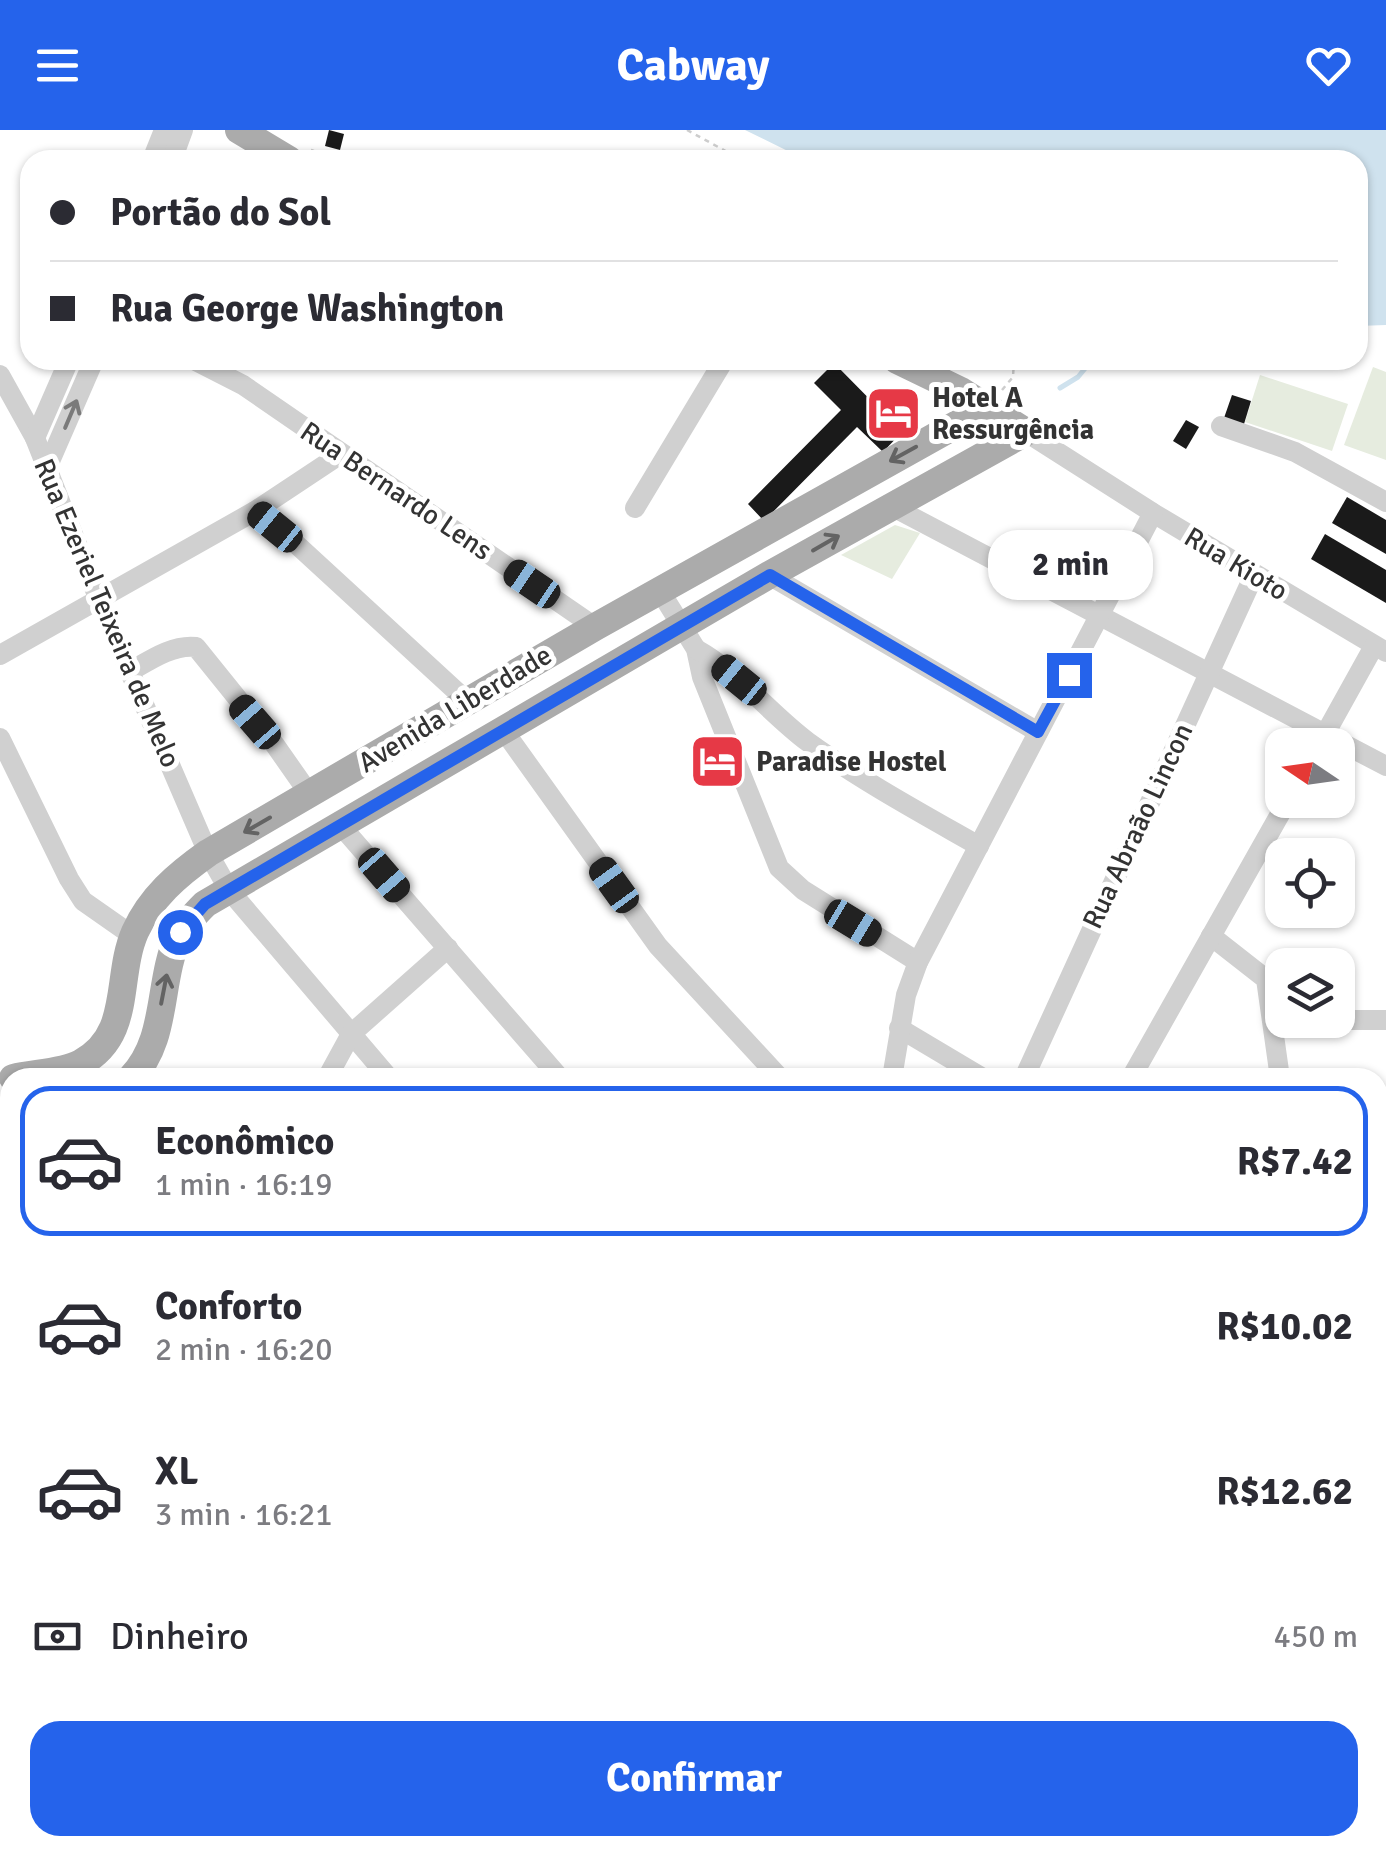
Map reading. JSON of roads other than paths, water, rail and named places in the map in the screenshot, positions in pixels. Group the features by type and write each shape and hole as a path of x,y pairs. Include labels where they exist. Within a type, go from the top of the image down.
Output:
{"main road":[{"path":"239,130 272,150"},
{"name":"Rua Kioto","path":"916,370 988,407 1026,432"},
{"name":"Avenida Liberdade","path":"60,1068 79,1064 106,1045 119,1018 134,936 153,900 208,853 595,627 988,407"},
{"name":"Avenida Liberdade","path":"141,1068 156,1039 163,984 180,932 205,904 504,730 689,638 770,575 1026,432"}],"street":[{"path":"35,438 65,370"},
{"path":"48,468 90,370"},
{"name":"Rua Bernardo Lens","path":"214,370 243,385 595,627"},
{"path":"636,508 718,370"},
{"name":"Rua Ezeriel Teixeira de Melo","path":"0,376 35,438 99,600 208,853 229,890 380,1068"},
{"path":"1221,426 1296,452 1386,502"},
{"name":"Rua Kioto","path":"1026,432 1152,513 1380,649"},
{"path":"0,655 255,511 341,454"},
{"path":"891,506 1208,674 1301,728"},
{"path":"255,511 308,554 468,702"},
{"path":"893,1068 906,994 918,962 1152,513"},
{"path":"770,575 1038,732"},
{"name":"Rua Abraão Lincon","path":"1029,1068 1254,575"},
{"path":"660,591 689,638 778,868 803,890 918,962"},
{"path":"689,638 805,739 872,784 979,846"},
{"path":"131,671 164,653 190,645 196,647 310,795"},
{"path":"1330,728 1380,649"},
{"path":"710,698 739,680"},
{"path":"504,730 658,946 770,1068"},
{"path":"0,738 83,902 134,936"},
{"path":"1355,753 1386,766"},
{"path":"1137,1068 1278,818"},
{"path":"342,827 551,1068"},
{"path":"1211,936 1265,978"},
{"path":"332,1068 351,1034 448,948"},
{"path":"1355,1020 1386,1020"},
{"path":"899,1028 966,1068"},
{"path":"1279,1038 1280,1068"},
{"path":"155,1068 156,1039"}],"water":[{"path":"745,130 1386,130 1386,325 1368,326 1368,150 786,150"}],"waterway":[{"path":"1060,388 1084,370"}],"place":[{"name":"Hotel A Ressurgência","path":"893,414"},
{"name":"Paradise Hostel","path":"717,762"}]}
